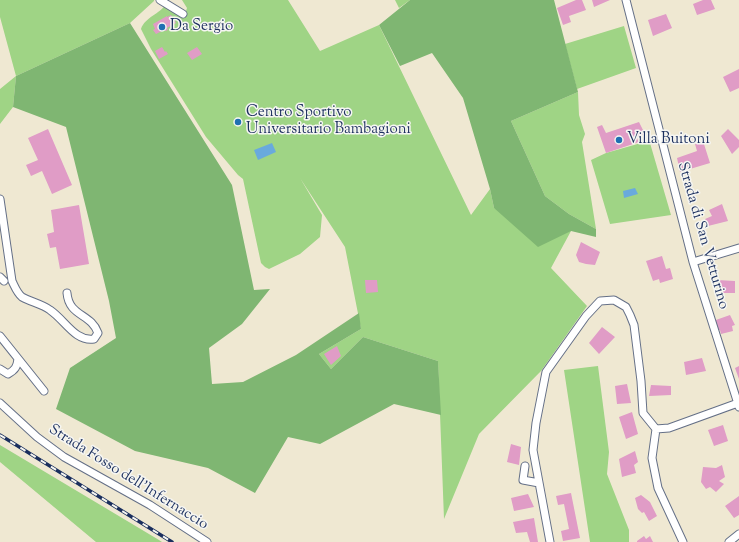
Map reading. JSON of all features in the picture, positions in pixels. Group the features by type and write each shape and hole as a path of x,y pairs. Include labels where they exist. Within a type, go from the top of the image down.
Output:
{"street":[{"path":"160,0 183,14"},
{"name":"Strada di San Vetturino","path":"626,0 693,262 738,405"},
{"path":"0,199 12,281 17,292 22,297 50,310 80,338 87,340 94,339 98,332 96,326 90,320 75,311 67,300 67,293"},
{"path":"693,262 739,248"},
{"path":"550,542 533,450 536,422 546,372 586,316 600,301 614,300 626,307 634,325 641,381 643,413 656,429 652,458 658,488 683,542"},
{"path":"0,336 44,391"},
{"path":"0,369 8,374 18,365 18,359"},
{"name":"Strada Fosso dell'Infernaccio","path":"0,403 36,437 64,457 150,505 206,542"},
{"path":"656,429 669,428 738,405"},
{"path":"525,466 523,480 539,483"},
{"path":"729,542 739,534"}],"green space":[{"path":"0,0 154,1 130,23 16,76 0,17"},
{"path":"182,0 288,0 320,51 379,25 471,215 490,189 494,208 571,231 551,268 587,306 541,371 479,434 444,519 438,361 363,337 331,369 319,354 361,329 345,247 300,178 322,215 320,237 300,254 269,269 261,263 243,179 206,137 151,49 141,29 149,18 166,4 183,14 187,8"},
{"path":"395,0 410,0 399,8"},
{"path":"410,0 554,0 578,92 511,121 545,196 569,214 596,229 596,237 571,231 538,247 494,208 490,189 463,98 432,53 400,66 379,25"},
{"path":"130,23 232,185 254,290 270,289 242,324 209,348 212,384 243,382 296,355 359,313 361,329 319,354 331,369 363,337 438,361 441,415 394,404 320,444 288,437 255,493 208,468 135,451 56,409 70,368 116,338 109,301 66,127 13,107 16,76"},
{"path":"624,26 636,68 577,89 565,44"},
{"path":"16,76 13,107 0,124 0,89"},
{"path":"578,92 579,115 585,134 582,142 596,229 569,214 545,196 511,121"},
{"path":"641,143 650,143 671,215 610,224 591,160 606,153"},
{"path":"598,366 609,452 607,474 629,530 629,542 590,542 564,370"},
{"path":"0,445 162,542 96,542 0,462"}],"water":[{"path":"272,143 276,152 258,160 254,150"},
{"path":"635,188 638,194 624,198 623,191"}],"building":[{"path":"576,0 582,0 586,10 569,16 571,22 563,25 557,8"},
{"path":"592,0 610,0 594,7"},
{"path":"703,0 711,0 715,9 697,15 693,4"},
{"path":"666,14 672,28 653,36 648,20"},
{"path":"171,15 176,23 167,28 168,30 164,30 156,34 153,30 155,29 153,24"},
{"path":"162,47 168,54 159,59 155,51"},
{"path":"197,47 202,54 192,60 187,53"},
{"path":"739,69 739,88 730,92 723,77"},
{"name":"Villa Buitoni","path":"639,122 645,134 636,137 639,142 606,153 597,127 602,125 606,133"},
{"path":"48,129 72,185 52,194 42,171 31,176 26,165 38,160 28,138"},
{"path":"728,129 739,140 739,147 732,154 721,136"},
{"path":"703,141 710,163 680,172 677,158 697,151 695,144"},
{"path":"722,204 728,221 708,226 705,219 712,216 709,210"},
{"path":"79,205 89,264 60,269 56,247 50,248 47,234 54,232 51,210"},
{"path":"581,242 600,252 595,265 579,262 576,255"},
{"path":"662,256 666,269 670,268 673,279 660,283 659,279 653,281 646,261"},
{"path":"365,280 377,280 378,292 366,293"},
{"path":"717,280 735,281 735,293 722,293 722,289 717,286"},
{"path":"730,315 735,325 732,326 733,331 721,334 720,330 716,331 713,321"},
{"path":"602,327 615,337 599,354 589,343"},
{"path":"337,346 341,356 331,365 324,354"},
{"path":"702,358 706,371 686,375 684,362"},
{"path":"739,366 739,379 735,368"},
{"path":"627,384 631,403 617,404 615,386"},
{"path":"651,385 671,386 671,395 649,396"},
{"path":"632,412 638,434 626,439 619,417"},
{"path":"723,425 728,441 714,446 708,430"},
{"path":"511,444 521,447 519,465 507,462"},
{"path":"635,451 638,462 634,465 636,473 622,477 619,459"},
{"path":"722,465 725,477 719,481 724,484 716,492 710,487 706,489 701,482 703,467 716,468"},
{"path":"571,493 580,538 563,541 561,531 569,529 564,504 558,505 556,496"},
{"path":"528,494 534,507 514,511 511,498"},
{"path":"641,495 650,502 657,516 649,521 644,512 642,513 638,509 635,498"},
{"path":"739,496 739,515 734,518 725,506"},
{"path":"534,518 538,542 530,542 527,532 516,533 513,522"},
{"path":"644,536 646,539 650,536 653,542 637,542"}],"railway":[{"path":"0,435 172,542"}],"place":[{"name":"Da Sergio","path":"162,27"},
{"name":"Centro Sportivo Universitario Bambagioni","path":"238,122"},
{"name":"Villa Buitoni","path":"619,140"}]}
